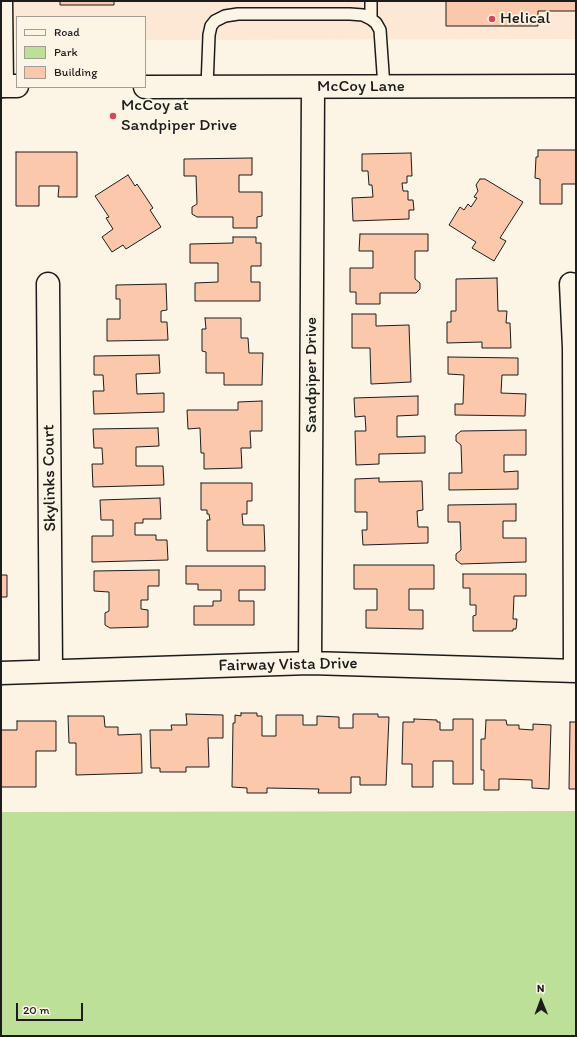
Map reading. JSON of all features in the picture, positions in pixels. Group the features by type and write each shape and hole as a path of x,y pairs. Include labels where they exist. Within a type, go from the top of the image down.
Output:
{"street":[{"path":"1,1 7,86"},
{"name":"McCoy Lane","path":"146,87 313,88 576,86"},
{"name":"Sandpiper Drive","path":"310,663 313,88"},
{"name":"Skylinks Court","path":"48,284 52,671"},
{"path":"571,284 574,348 576,671"},
{"name":"Fairway Vista Drive","path":"1,674 310,663 576,671"}],"lane":[{"path":"371,1 371,19"},
{"path":"207,87 209,35 214,21 225,16 238,14 350,14 363,15 376,23 381,35 384,87"}],"shaded area":[{"path":"1,1 576,1 576,39 146,40 146,16 16,16 16,40 1,40"}],"green space":[{"path":"576,811 576,1036 1,1036 1,812"}],"building":[{"path":"60,1 114,1 114,5 60,5"},
{"name":"Helical","path":"446,1 576,1 576,11 538,11 538,26 446,26"},
{"path":"538,150 576,150 576,184 562,184 562,204 540,204 540,179 535,178 536,157 538,157"},
{"path":"16,152 77,152 77,197 58,197 59,186 39,186 39,206 16,206"},
{"path":"411,153 412,176 407,176 407,183 402,183 403,191 408,191 408,200 413,200 414,210 409,210 409,219 353,221 352,198 373,197 372,185 369,185 368,171 362,171 362,154"},
{"path":"252,158 252,175 239,175 239,192 262,192 262,216 257,217 257,228 233,228 233,217 197,217 192,214 192,207 197,204 196,176 184,176 184,159"},
{"path":"128,175 135,186 137,184 153,208 150,210 161,227 126,249 123,245 112,252 102,237 113,229 106,218 109,217 95,196"},
{"path":"480,179 485,179 523,202 500,238 506,241 494,261 472,248 476,242 449,225 460,207 464,210 468,204 471,207 477,198 474,197 478,191 476,185"},
{"path":"360,234 428,234 428,251 415,251 415,279 420,283 420,289 416,293 380,293 380,304 356,304 356,292 350,292 350,268 373,268 373,251 359,251"},
{"path":"233,237 256,237 256,243 261,243 261,266 251,266 251,282 260,282 260,301 195,301 195,283 218,282 218,263 190,263 190,244 233,243"},
{"path":"497,278 498,311 507,311 506,323 510,323 511,348 482,348 482,342 447,343 447,322 451,322 451,311 456,311 456,279"},
{"path":"166,284 167,310 161,311 161,322 167,322 168,340 107,341 107,319 120,319 120,299 116,299 116,285"},
{"path":"352,314 376,314 376,326 409,325 411,382 371,384 370,348 352,348"},
{"path":"205,318 241,318 241,338 248,338 249,353 263,353 262,385 224,385 224,373 206,373 206,352 202,351 202,329 206,329"},
{"path":"159,355 160,373 136,374 137,394 164,393 164,412 94,414 93,391 104,391 103,375 94,375 94,356"},
{"path":"448,357 518,358 518,375 502,375 501,393 526,394 525,416 455,415 455,404 463,404 464,375 448,374"},
{"path":"418,396 418,415 397,416 397,437 425,436 425,453 379,454 379,464 356,465 355,431 366,431 365,416 355,417 354,398"},
{"path":"262,401 262,431 250,431 251,448 241,448 242,468 204,469 204,453 201,453 200,428 188,429 187,410 238,410 238,402"},
{"path":"158,428 159,446 136,447 136,466 163,466 164,485 93,487 92,464 103,464 102,448 94,448 93,429"},
{"path":"526,430 526,455 504,455 504,472 518,471 518,489 449,490 449,473 462,473 461,445 456,441 456,435 461,431"},
{"path":"379,478 379,482 422,481 423,510 417,511 418,527 428,527 428,543 363,545 362,530 367,530 367,512 355,512 355,479"},
{"path":"201,483 252,483 252,501 247,501 247,514 242,514 243,525 264,525 265,551 207,551 207,520 210,520 207,510 201,510"},
{"path":"160,498 161,519 143,519 143,523 135,523 135,535 156,535 156,540 167,540 168,560 92,562 92,536 113,536 113,520 101,520 100,500"},
{"path":"516,504 516,521 503,521 503,538 526,538 526,562 461,564 456,560 456,554 461,550 460,522 448,522 448,505"},
{"path":"354,565 434,565 434,589 409,589 409,610 423,610 423,629 366,628 366,610 377,610 377,589 354,589"},
{"path":"186,566 265,566 265,590 239,590 239,601 254,601 254,625 194,625 194,606 213,606 213,601 221,601 221,590 198,590 198,584 186,584"},
{"path":"159,570 159,586 148,586 148,600 141,600 141,609 148,610 148,627 110,628 105,625 105,613 109,611 109,592 94,591 94,571"},
{"path":"463,574 526,574 526,596 514,596 513,619 517,619 516,629 513,629 513,631 473,631 473,616 476,615 476,605 470,605 470,588 463,588"},
{"path":"1,575 7,575 7,597 1,597"},
{"path":"241,713 257,713 257,716 262,716 262,736 276,736 276,715 303,715 303,725 317,725 317,716 339,717 339,728 353,728 353,714 378,714 378,717 389,717 386,785 360,785 360,777 351,777 351,793 318,793 319,789 267,788 267,793 247,793 247,788 232,787 233,723 235,723 235,715 241,716"},
{"path":"186,714 223,715 223,738 208,738 209,767 186,767 186,772 160,772 160,768 151,768 150,730 172,730 171,725 187,725"},
{"path":"68,716 104,716 105,727 118,727 118,735 141,734 142,773 76,775 76,743 69,743"},
{"path":"414,719 437,720 437,722 440,722 440,730 453,730 453,719 473,719 473,784 453,784 453,761 433,761 433,787 412,787 412,764 402,764 403,722 414,722"},
{"path":"486,720 506,720 507,725 519,725 519,729 533,730 533,724 551,725 549,789 532,788 532,780 499,779 499,790 484,790 484,770 481,770 481,739 485,739"},
{"path":"17,721 56,721 56,751 36,751 36,787 1,787 1,730 17,730"},
{"path":"570,722 576,722 576,789 569,789"}],"place":[{"name":"Helical","path":"492,19"},
{"name":"McCoy at Sandpiper Drive","path":"113,116"}]}
